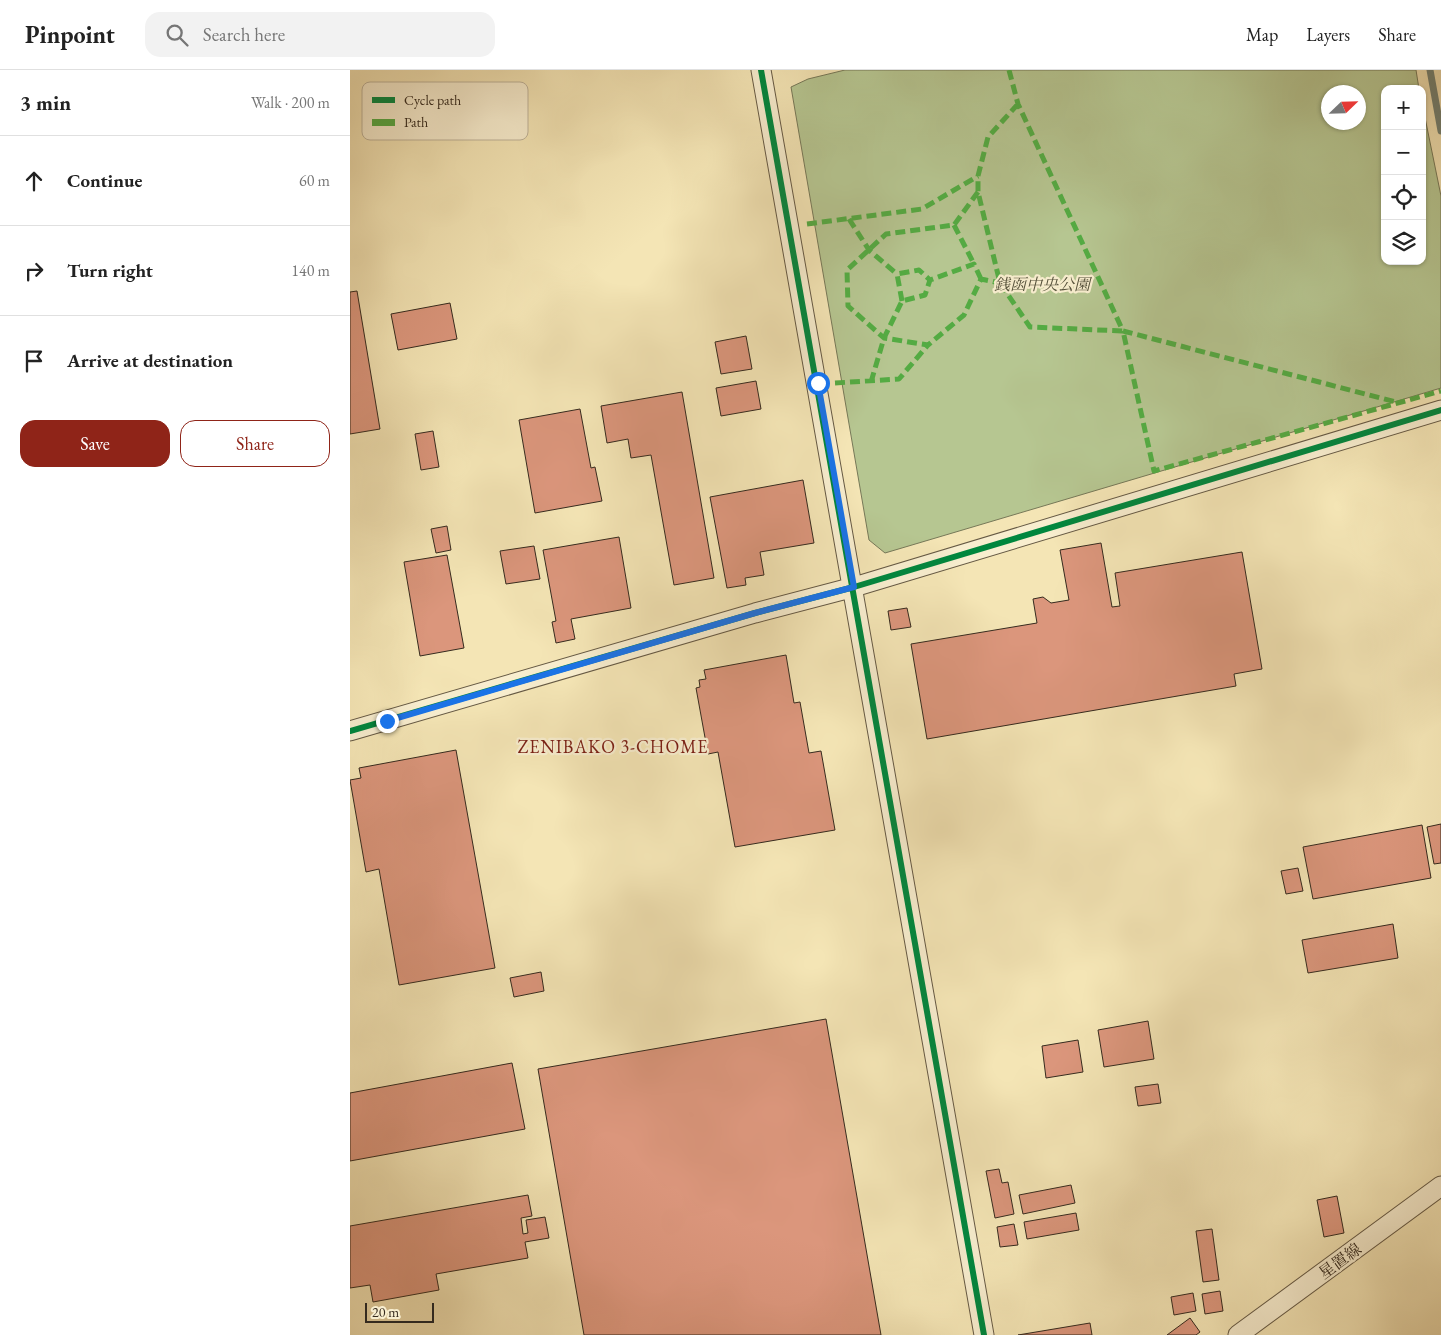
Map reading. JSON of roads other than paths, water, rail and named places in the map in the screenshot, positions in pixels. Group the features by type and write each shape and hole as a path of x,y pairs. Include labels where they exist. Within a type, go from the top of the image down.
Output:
{"street":[{"path":"761,70 854,587 984,1335"},
{"path":"350,731 755,613 854,587 1441,410"},
{"name":"星置線","path":"1238,1335 1441,1186"}],"waterway":[{"path":"1430,70 1441,131"}],"district":[{"name":"ZENIBAKO 3-CHOME","path":"613,746"}],"park label":[{"name":"銭函中央公園","path":"1042,284"}]}
